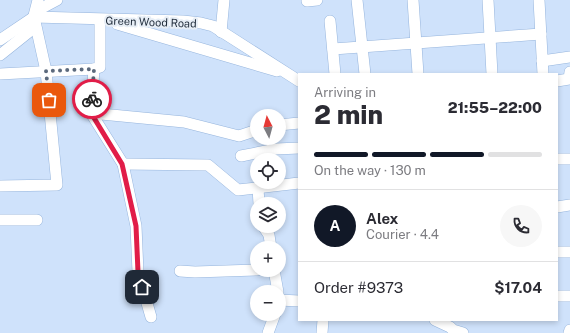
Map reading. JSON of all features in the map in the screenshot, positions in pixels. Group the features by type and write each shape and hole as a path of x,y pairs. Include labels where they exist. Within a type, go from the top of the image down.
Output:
{"street":[{"path":"0,55 30,31 38,0"},
{"path":"0,40 34,17 42,8 57,0"},
{"path":"221,32 224,0"},
{"path":"356,0 365,73"},
{"path":"413,0 418,73"},
{"path":"488,0 492,73"},
{"path":"539,0 543,73"},
{"path":"0,186 57,185 46,71 34,17"},
{"name":"Green Wood Road","path":"34,17 101,20 183,21 201,23 213,26 294,78"},
{"path":"0,74 94,69 100,67 101,20 294,78"},
{"path":"330,21 334,73"},
{"path":"332,49 541,34"},
{"path":"542,61 570,57"},
{"path":"94,69 91,113 122,164 136,226 138,272 151,317"},
{"path":"558,81 569,78 570,72"},
{"path":"91,113 184,122 239,136 250,132"},
{"path":"286,124 298,123"},
{"path":"241,156 276,149 298,148"},
{"path":"558,159 570,159"},
{"path":"122,164 208,165 238,190 250,189"},
{"path":"286,185 298,183"},
{"path":"558,207 570,205"},
{"path":"0,220 37,220"},
{"path":"558,252 570,252"},
{"path":"180,271 250,270"},
{"path":"558,296 570,296"},
{"path":"286,300 298,301"},
{"path":"268,333 272,321"},
{"path":"322,333 323,321"},
{"path":"439,321 454,329"}],"way so far":[{"path":"49,100 46,71 94,69 92,99"}],"route":[{"path":"92,99 91,113 122,164 136,226 138,272 142,287"}]}
